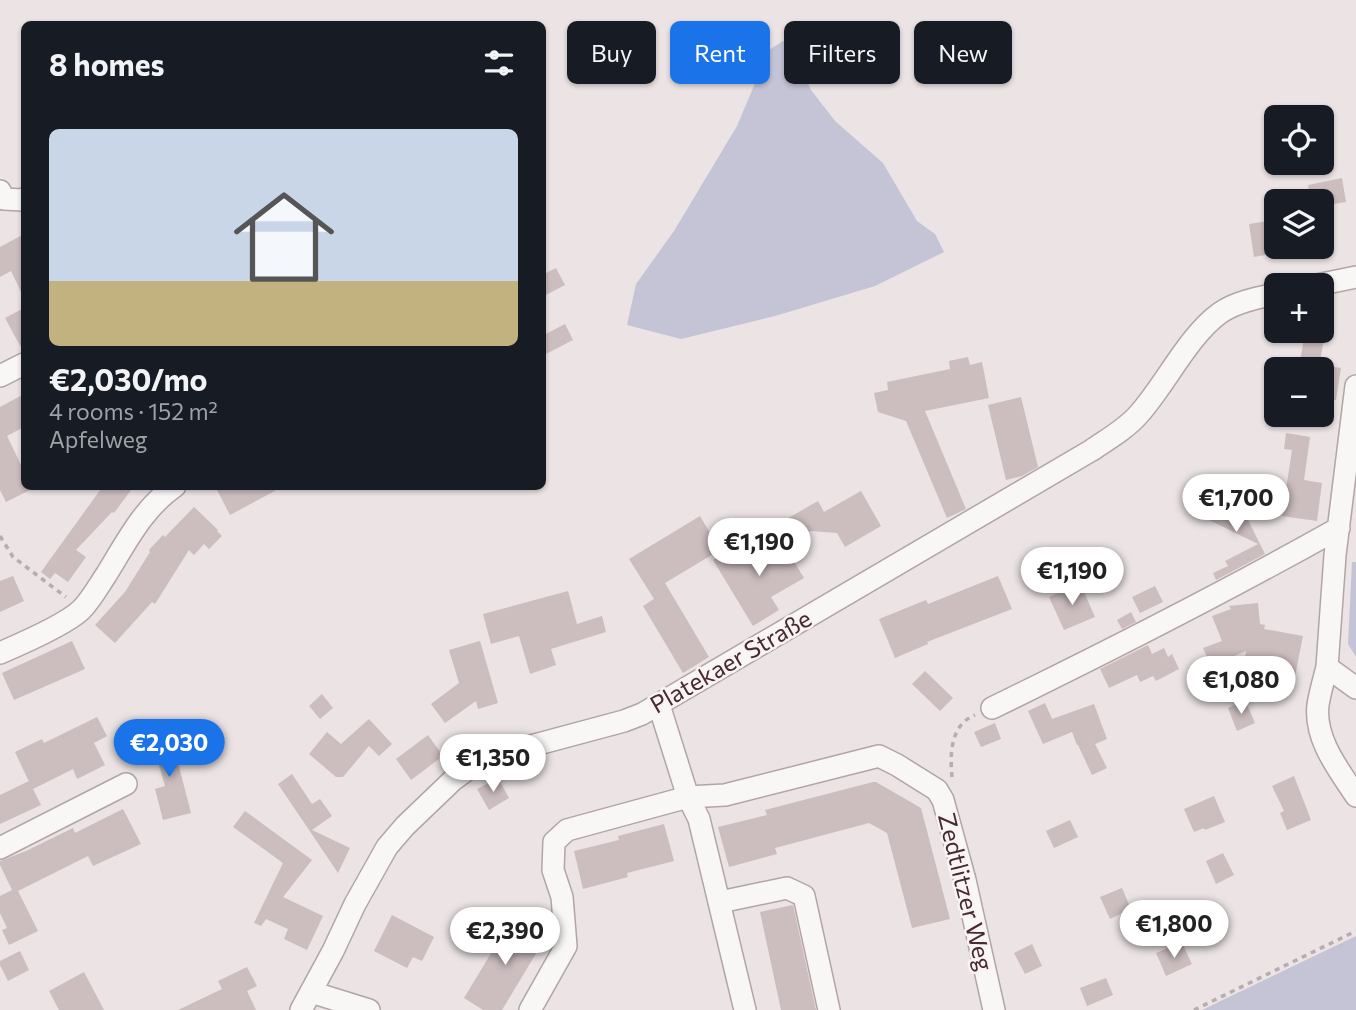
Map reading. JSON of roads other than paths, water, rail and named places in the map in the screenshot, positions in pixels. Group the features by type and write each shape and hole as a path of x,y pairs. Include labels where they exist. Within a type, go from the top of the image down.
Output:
{"street":[{"path":"0,191 4,199 21,201"},
{"path":"1334,282 1356,277"},
{"name":"Platekaer Straße","path":"306,1001 387,847 453,780 472,766 497,755 624,721 659,705 1092,450 1138,416 1208,323 1221,312 1238,304 1264,297"},
{"path":"0,376 21,366"},
{"path":"1356,387 1339,528 1327,667 1318,708 1321,733 1331,758 1356,796"},
{"path":"0,653 80,611 136,526 157,500 171,490"},
{"path":"992,708 1185,612 1339,528"},
{"path":"1327,667 1356,688"},
{"path":"659,705 688,797 699,819 745,1010"},
{"name":"Zedtlitzer Weg","path":"530,1010 566,946 562,897 553,870 554,842 567,830 688,797 725,795 879,756 937,790 943,800 965,880 986,1008"},
{"path":"0,848 126,784"},
{"path":"720,902 787,888 804,896 829,1010"},
{"path":"306,1001 369,1010"}]}
